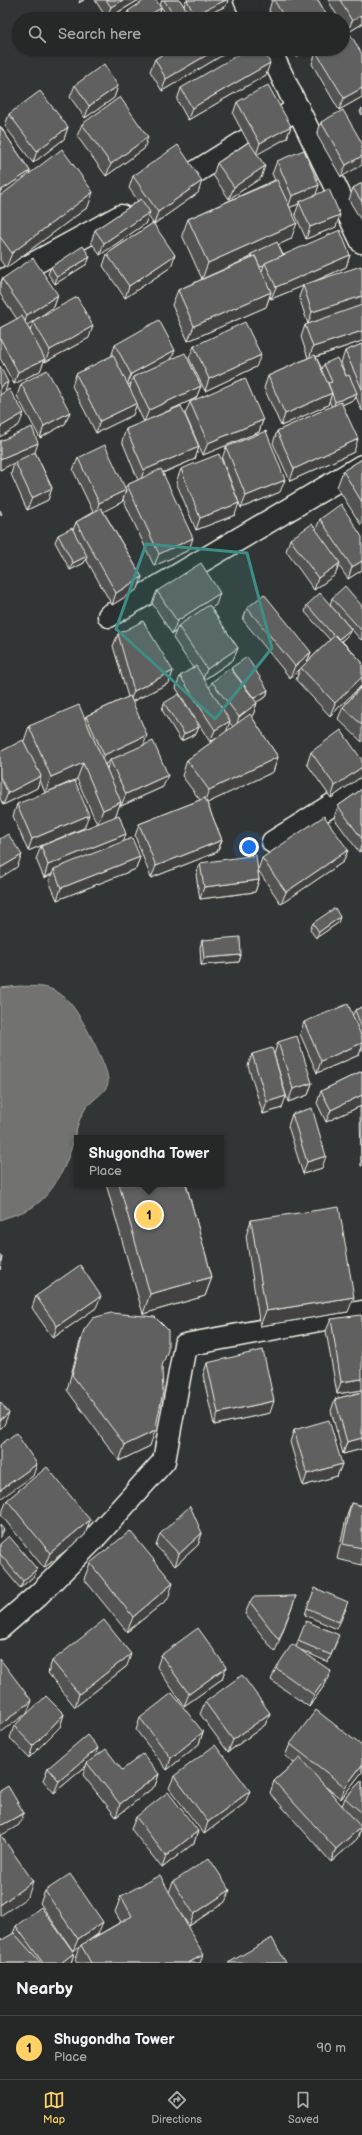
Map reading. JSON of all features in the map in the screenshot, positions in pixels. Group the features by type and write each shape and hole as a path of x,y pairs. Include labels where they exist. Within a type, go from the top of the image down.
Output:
{"street":[{"path":"250,9 269,0"},
{"path":"272,56 362,242"},
{"path":"0,282 146,203 298,108"},
{"path":"109,616 362,466"},
{"path":"273,842 362,786"},
{"path":"0,1628 38,1595 90,1542 164,1461 186,1344 362,1312"}],"highlighted area":[{"path":"146,544 247,553 272,648 215,719 116,629"}],"shaded area":[{"path":"20,986 49,988 64,997 75,1009 93,1041 104,1065 108,1082 102,1093 86,1107 77,1126 63,1170 46,1196 31,1208 0,1220 0,988"}],"building":[{"path":"106,0 123,0 111,7"},
{"path":"145,0 156,0 161,8 154,12 128,11"},
{"path":"164,0 180,0 187,11 186,12 172,12"},
{"path":"187,0 226,0 200,12 193,12"},
{"path":"274,0 318,0 325,12 281,12"},
{"path":"340,0 362,0 362,15 352,21 350,12 347,12"},
{"path":"350,34 362,54 362,88 344,98 318,56 350,56"},
{"path":"160,56 205,56 166,79 155,59"},
{"path":"236,56 266,56 270,63 192,108 181,88"},
{"path":"104,64 118,86 89,106 75,85"},
{"path":"268,85 291,126 260,143 237,102"},
{"path":"40,91 68,127 37,151 9,114"},
{"path":"120,97 148,137 111,164 82,124"},
{"path":"343,110 362,143 362,156 346,165 321,122"},
{"path":"0,126 30,171 0,191"},
{"path":"249,142 265,166 234,187 217,163"},
{"path":"178,145 202,181 158,212 133,176"},
{"path":"62,149 93,192 12,253 0,237 0,196"},
{"path":"304,150 319,185 292,196 277,161"},
{"path":"277,180 297,223 208,263 188,219"},
{"path":"362,183 362,202 353,188"},
{"path":"329,189 340,215 310,227 299,202"},
{"path":"141,199 150,212 104,243 95,230"},
{"path":"153,223 175,255 129,286 107,254"},
{"path":"340,230 350,255 276,287 265,263"},
{"path":"277,242 283,255 265,263 260,267 255,256 252,257 251,254"},
{"path":"83,246 90,257 57,277 51,267"},
{"path":"255,256 271,292 194,326 178,290"},
{"path":"33,258 58,295 27,315 2,279"},
{"path":"361,266 362,296 312,312 303,285"},
{"path":"77,297 93,326 50,350 33,321"},
{"path":"362,305 362,331 313,347 305,325"},
{"path":"22,316 45,359 18,372 0,338 0,328"},
{"path":"159,320 175,350 131,374 115,345"},
{"path":"245,322 261,355 209,379 194,346"},
{"path":"362,344 362,389 345,351"},
{"path":"185,353 201,386 149,410 133,377"},
{"path":"113,355 137,403 100,421 76,374"},
{"path":"315,355 332,393 285,414 268,376"},
{"path":"337,358 346,376 349,375 357,393 335,402 328,383 332,382 324,364"},
{"path":"0,366 8,382 0,387"},
{"path":"47,370 70,412 44,426 21,384"},
{"path":"245,378 263,420 208,443 190,402"},
{"path":"9,389 24,413 0,427 0,395"},
{"path":"341,402 358,439 294,469 277,431"},
{"path":"181,406 199,447 144,470 126,429"},
{"path":"32,427 38,443 0,459 0,441"},
{"path":"266,431 285,480 246,496 226,447"},
{"path":"105,445 126,490 99,503 78,458"},
{"path":"35,452 52,488 32,498 15,462"},
{"path":"219,454 239,503 200,518 181,469"},
{"path":"362,459 362,502 343,471"},
{"path":"161,469 193,538 159,554 127,485"},
{"path":"341,504 362,537 362,561 352,567 320,519"},
{"path":"101,508 142,577 116,593 76,522"},
{"path":"312,524 340,563 318,578 290,539"},
{"path":"72,528 87,556 73,563 58,535"},
{"path":"201,563 220,593 177,621 157,591"},
{"path":"345,586 362,606 362,631 332,598"},
{"path":"320,593 351,629 339,639 335,635 334,636 307,605"},
{"path":"264,594 311,652 295,666 247,608"},
{"path":"209,605 238,648 207,669 178,626"},
{"path":"143,621 173,671 134,691 118,634"},
{"path":"335,635 362,662 362,677 335,703 301,668"},
{"path":"247,657 268,690 254,698 231,668"},
{"path":"196,666 230,721 215,730 180,676"},
{"path":"230,668 257,703 239,717 212,682"},
{"path":"362,686 362,725 343,707"},
{"path":"179,694 199,727 184,734 164,703"},
{"path":"130,696 147,735 104,755 86,716"},
{"path":"79,705 121,802 103,810 83,763 51,777 29,726"},
{"path":"250,714 278,757 209,790 187,760"},
{"path":"341,730 362,760 362,767 335,786 311,752"},
{"path":"23,740 41,776 8,793 0,777 0,752"},
{"path":"153,741 168,775 126,794 110,760"},
{"path":"75,781 89,815 32,839 17,804"},
{"path":"362,789 362,839 338,806"},
{"path":"205,798 222,840 156,866 139,824"},
{"path":"119,815 126,834 48,865 41,846"},
{"path":"324,816 348,850 286,892 262,858"},
{"path":"8,834 22,855 0,868 0,839"},
{"path":"132,838 140,857 61,888 54,869"},
{"path":"256,855 259,880 204,887 200,863"},
{"path":"335,908 340,917 319,932 313,923"},
{"path":"240,937 241,955 204,958 202,940"},
{"path":"348,1004 362,1038 362,1043 321,1061 304,1022"},
{"path":"362,1007 362,1028 355,1010"},
{"path":"297,1036 312,1083 293,1089 278,1042"},
{"path":"272,1048 286,1096 267,1102 252,1054"},
{"path":"362,1071 362,1095 331,1110 321,1091"},
{"path":"312,1108 326,1156 307,1162 292,1114"},
{"path":"120,1187 187,1187 212,1277 150,1294"},
{"path":"339,1207 354,1297 266,1311 251,1220"},
{"path":"0,1256 2,1256 0,1270"},
{"path":"80,1265 101,1296 57,1326 36,1296"},
{"path":"111,1313 155,1317 168,1330 168,1350 162,1366 163,1392 155,1431 125,1445 72,1375 84,1330 93,1318"},
{"path":"361,1315 362,1379 341,1382 331,1319"},
{"path":"263,1350 274,1401 218,1413 207,1363"},
{"path":"362,1392 362,1438 347,1442 335,1399"},
{"path":"0,1402 9,1413 0,1420"},
{"path":"329,1420 342,1464 307,1474 294,1430"},
{"path":"16,1433 37,1464 0,1490 0,1445"},
{"path":"47,1467 90,1520 50,1553 7,1500"},
{"path":"351,1503 362,1506 362,1548 343,1544"},
{"path":"190,1506 202,1533 179,1554 160,1534"},
{"path":"0,1525 4,1530 0,1533"},
{"path":"130,1531 173,1583 133,1617 90,1563"},
{"path":"9,1536 37,1569 23,1581 0,1554 0,1544"},
{"path":"315,1588 348,1602 339,1622 307,1608"},
{"path":"296,1596 279,1640 250,1602 253,1597"},
{"path":"104,1620 131,1654 79,1694 52,1661"},
{"path":"306,1621 339,1635 331,1655 298,1641"},
{"path":"198,1628 226,1667 189,1694 161,1655"},
{"path":"292,1644 331,1671 314,1695 276,1668"},
{"path":"0,1659 32,1701 1,1724 0,1723"},
{"path":"242,1675 270,1713 233,1740 205,1702"},
{"path":"172,1693 203,1732 171,1758 140,1718"},
{"path":"46,1696 64,1714 33,1746 14,1726"},
{"path":"316,1710 362,1746 362,1765 345,1787 290,1744"},
{"path":"87,1735 98,1748 59,1781 48,1768"},
{"path":"215,1745 250,1791 208,1822 174,1776"},
{"path":"106,1749 122,1770 143,1754 159,1774 120,1804 87,1763"},
{"path":"300,1758 361,1827 336,1849 274,1781"},
{"path":"362,1780 362,1813 345,1798"},
{"path":"8,1786 24,1813 0,1826 0,1791"},
{"path":"168,1792 198,1831 166,1856 136,1817"},
{"path":"0,1834 33,1881 0,1905"},
{"path":"209,1858 230,1890 194,1914 173,1882"},
{"path":"70,1874 103,1922 78,1939 45,1891"},
{"path":"160,1875 203,1955 188,1963 91,1963 81,1945 132,1916 121,1896"},
{"path":"41,1907 74,1953 61,1963 43,1963 16,1926"},
{"path":"14,1933 41,1963 0,1963 0,1941"},
{"path":"272,1938 286,1963 228,1963"}],"place":[{"name":"Shugondha Tower","path":"149,1215"}]}
